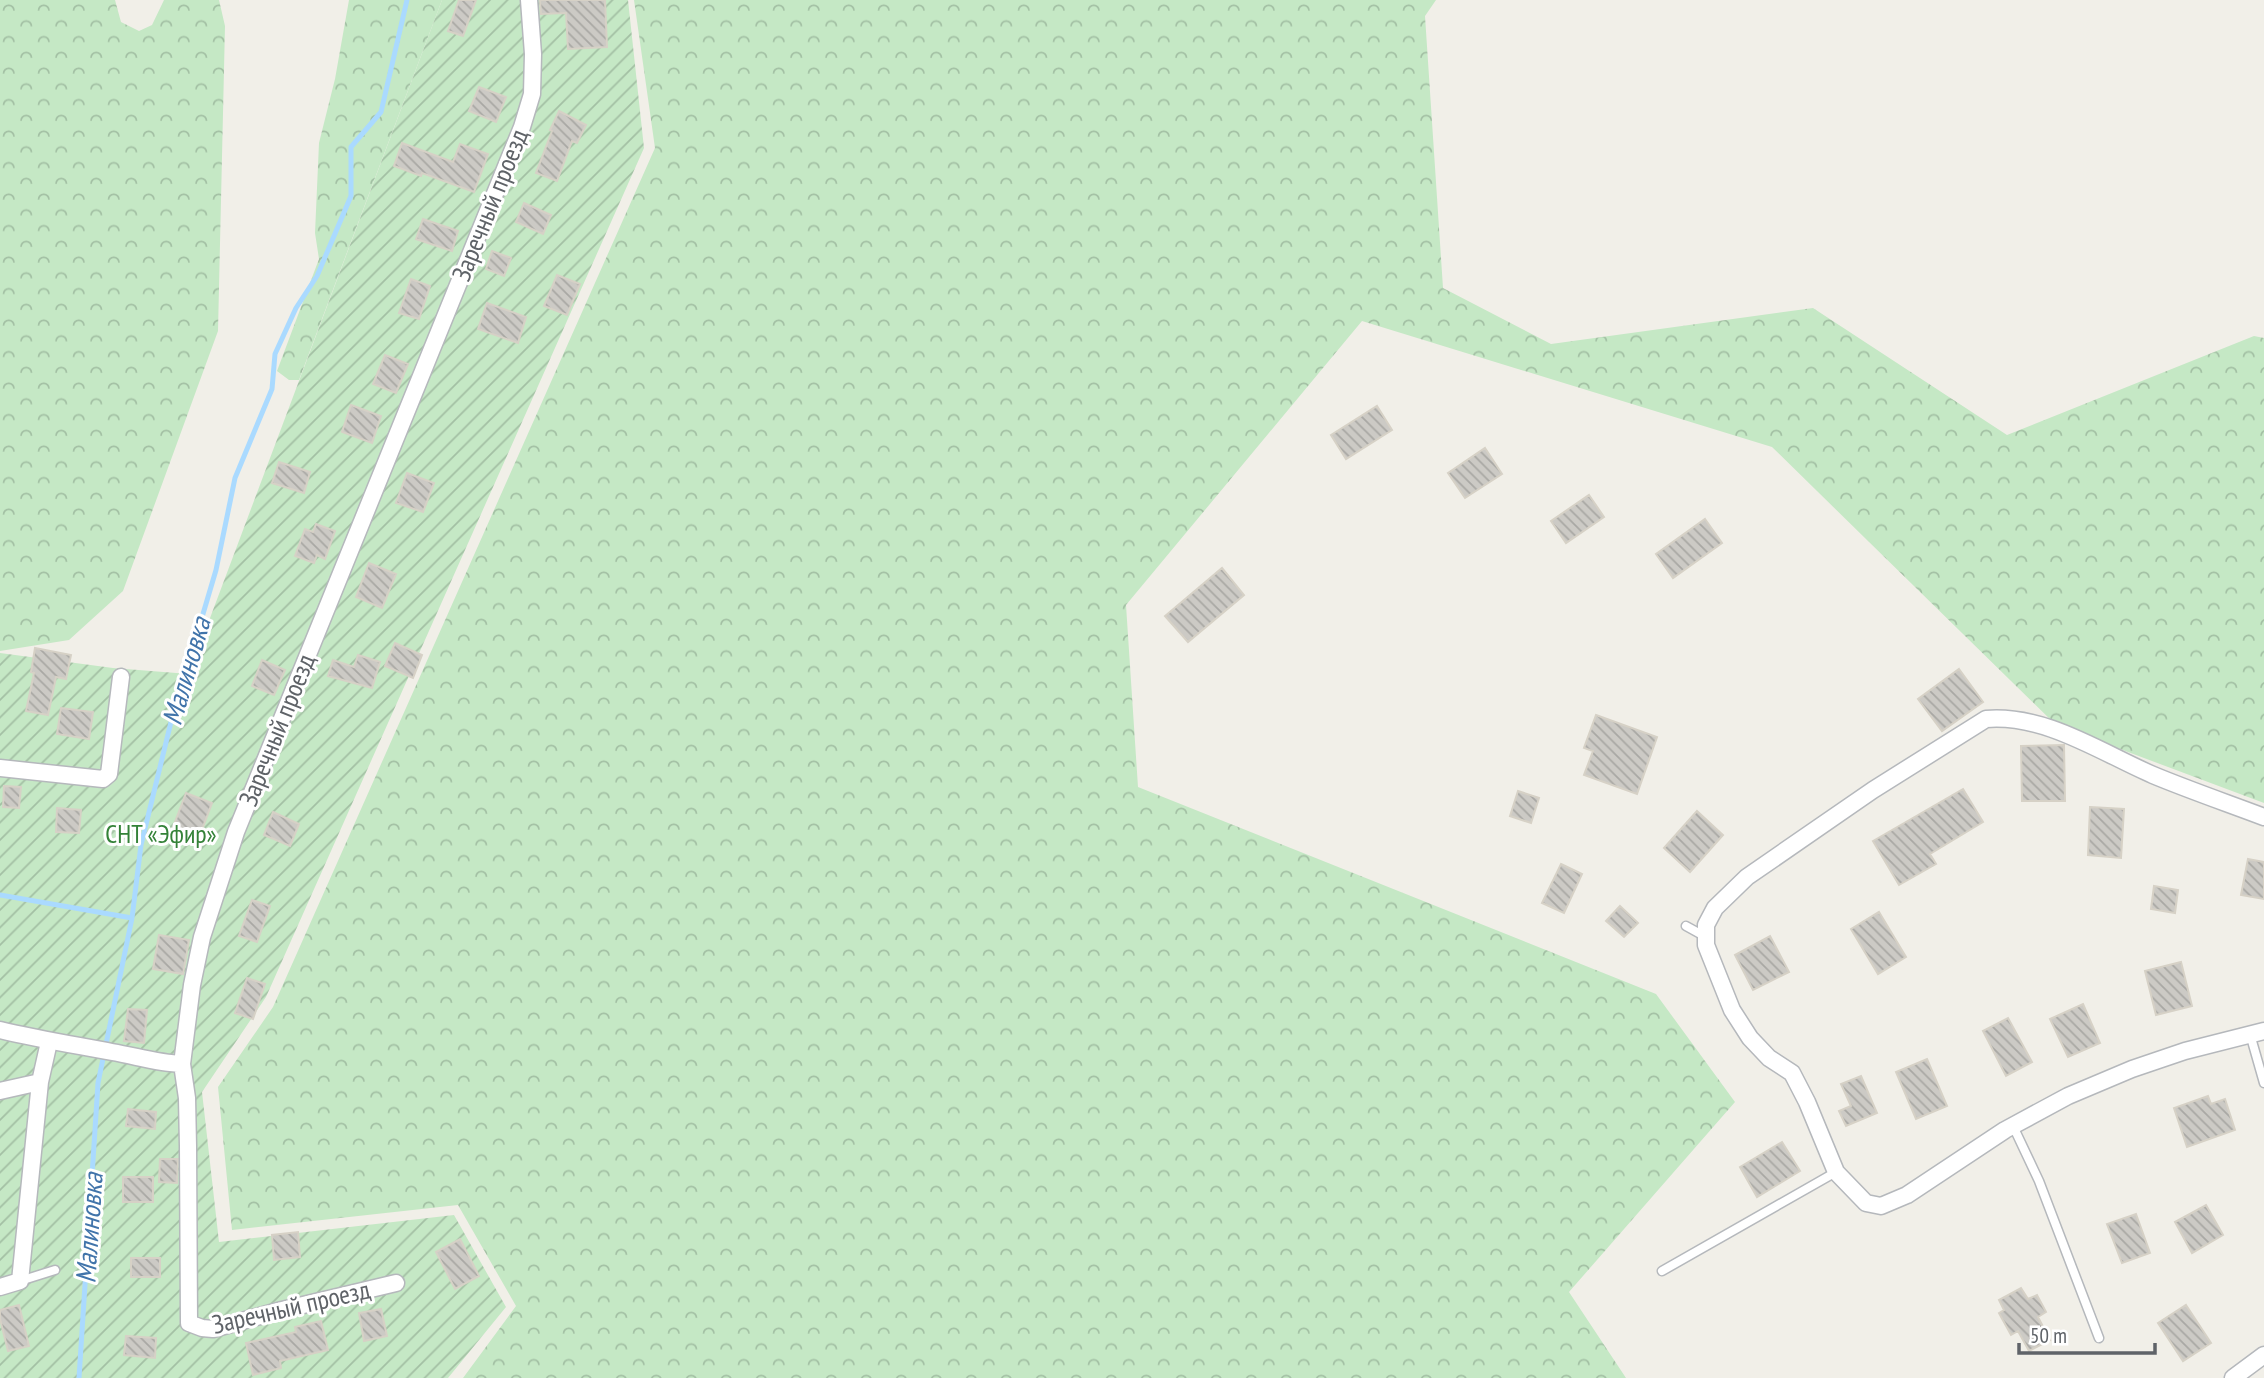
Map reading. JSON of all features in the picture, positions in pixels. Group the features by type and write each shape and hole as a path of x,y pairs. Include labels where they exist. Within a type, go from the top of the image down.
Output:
{"street":[{"name":"Заречный проезд","path":"396,1283 213,1329 189,1323 188,1134 187,1098 182,1065 192,985 202,937 236,832 522,128 532,94 533,54 529,0"},
{"path":"0,768 103,779 109,774 121,677"},
{"path":"2257,1032 2185,1051 2132,1069 2068,1096 2013,1126 1907,1195 1881,1206 1866,1202 1836,1172 1793,1073 1769,1058 1750,1038 1732,1010 1706,944 1706,925 1715,908 1747,877 1873,790 1986,719 2004,718 2040,723 2154,775 2264,817"},
{"path":"0,1030 158,1063 182,1065"},
{"path":"0,1287 20,1281 40,1082 49,1042"},
{"path":"0,1091 40,1082"},
{"path":"2233,1378 2264,1354"}],"lane":[{"path":"1686,926 1706,937"},
{"path":"2257,1032 2264,1083"},
{"path":"2013,1126 2039,1181 2099,1338"},
{"path":"1662,1271 1836,1172"},
{"path":"20,1281 55,1270"}],"green space":[{"path":"0,0 115,0 121,22 139,31 152,25 164,0 219,0 225,26 218,331 123,591 69,640 0,651"},
{"path":"349,0 442,0 299,380 289,380 277,371 319,259 315,233 319,143 335,79"},
{"name":"СНТ «Эфир»","path":"442,0 628,0 644,148 266,997 202,1092 219,1242 454,1215 506,1307 448,1378 0,1378 0,653 113,668 189,674"},
{"path":"634,0 1436,0 1425,16 1443,288 1551,344 1813,308 2007,435 2254,336 2264,338 2264,803 2056,725 1772,447 1362,321 1126,605 1138,787 1656,994 1735,1102 1569,1292 1626,1378 463,1378 516,1306 458,1205 232,1230 218,1087 273,1007 655,148"}],"building":[{"path":"459,0 476,0 463,36 448,31"},
{"path":"540,0 605,0 607,47 568,49 566,13 541,14"},
{"path":"479,87 506,97 496,122 469,111"},
{"path":"559,111 586,125 577,143 572,141 557,181 536,173"},
{"path":"402,143 453,162 460,144 488,154 474,192 394,166"},
{"path":"524,203 551,215 543,234 516,222"},
{"path":"423,219 458,231 452,251 416,239"},
{"path":"492,251 511,258 504,276 486,269"},
{"path":"557,275 580,284 567,315 544,306"},
{"path":"411,279 430,286 419,319 399,313"},
{"path":"487,303 526,317 518,343 478,329"},
{"path":"385,355 408,364 396,393 373,384"},
{"path":"351,405 381,416 372,443 342,432"},
{"path":"1377,406 1392,430 1346,459 1331,435"},
{"path":"1485,448 1502,474 1465,498 1448,473"},
{"path":"279,462 310,472 304,493 272,483"},
{"path":"407,473 434,483 423,512 396,503"},
{"path":"1589,495 1604,517 1566,543 1551,521"},
{"path":"1705,519 1722,543 1673,578 1656,554"},
{"path":"316,524 335,531 325,559 317,555 314,563 295,556 305,529 313,532"},
{"path":"369,563 396,574 382,608 356,597"},
{"path":"1222,568 1244,595 1188,642 1165,616"},
{"path":"395,643 422,655 413,678 385,666"},
{"path":"35,648 71,655 66,679 56,677 48,715 26,711 34,673 31,672"},
{"path":"358,655 380,662 372,688 328,676 333,660 354,667"},
{"path":"262,660 285,670 274,695 252,686"},
{"path":"1959,669 1983,702 1942,731 1918,699"},
{"path":"61,708 93,712 89,739 57,734"},
{"path":"1596,715 1657,737 1637,794 1584,775 1593,751 1584,748"},
{"path":"2064,745 2065,801 2022,801 2021,746"},
{"path":"4,786 21,787 19,808 3,807"},
{"path":"1963,789 1983,822 1930,854 1936,864 1899,885 1873,841"},
{"path":"1518,791 1539,798 1531,823 1510,816"},
{"path":"186,793 212,803 198,840 172,830"},
{"path":"2090,807 2124,809 2121,858 2088,855"},
{"path":"57,808 81,810 79,833 56,832"},
{"path":"1697,811 1723,835 1690,872 1664,848"},
{"path":"273,812 299,824 290,846 264,835"},
{"path":"2248,859 2264,862 2264,899 2241,895"},
{"path":"1561,864 1582,874 1564,913 1542,903"},
{"path":"2154,886 2178,890 2175,913 2151,909"},
{"path":"252,900 270,906 257,942 239,936"},
{"path":"1620,906 1638,923 1624,937 1606,921"},
{"path":"1879,912 1906,957 1878,974 1851,929"},
{"path":"159,935 189,940 183,974 153,969"},
{"path":"1770,936 1789,972 1753,990 1735,955"},
{"path":"2181,962 2192,1006 2156,1015 2145,971"},
{"path":"247,978 265,984 253,1019 235,1013"},
{"path":"2083,1004 2100,1043 2068,1057 2050,1019"},
{"path":"128,1009 147,1010 144,1043 124,1041"},
{"path":"2008,1018 2032,1062 2006,1076 1983,1031"},
{"path":"1927,1059 1947,1106 1916,1119 1896,1072"},
{"path":"1861,1076 1877,1113 1846,1126 1839,1111 1851,1106 1841,1084"},
{"path":"2208,1096 2211,1104 2225,1099 2235,1130 2187,1147 2174,1108"},
{"path":"128,1109 156,1112 155,1129 126,1126"},
{"path":"1782,1142 1800,1171 1757,1197 1740,1167"},
{"path":"160,1159 178,1159 177,1183 159,1182"},
{"path":"123,1177 153,1177 153,1202 123,1202"},
{"path":"2206,1205 2223,1235 2192,1253 2175,1222"},
{"path":"2136,1214 2150,1253 2122,1263 2107,1224"},
{"path":"298,1232 300,1257 274,1260 272,1235"},
{"path":"460,1239 479,1276 455,1289 436,1252"},
{"path":"131,1258 160,1258 160,1277 131,1277"},
{"path":"2021,1288 2028,1299 2037,1295 2046,1312 2038,1317 2050,1340 2029,1351 2018,1331 2011,1335 1999,1313 2004,1310 1999,1300"},
{"path":"19,1305 29,1346 8,1351 0,1310"},
{"path":"2186,1305 2211,1343 2183,1361 2158,1323"},
{"path":"381,1309 387,1336 364,1341 359,1313"},
{"path":"321,1321 328,1350 280,1361 281,1368 253,1375 246,1343 296,1332 295,1327"},
{"path":"126,1336 156,1338 155,1358 124,1355"}],"waterway":[{"name":"Малиновка","path":"79,1378 98,1083 132,918 141,845 171,722 216,570 235,478 272,389 275,354 296,308 317,276 351,196 351,147 381,112 407,0"},
{"path":"0,895 132,918"}]}
